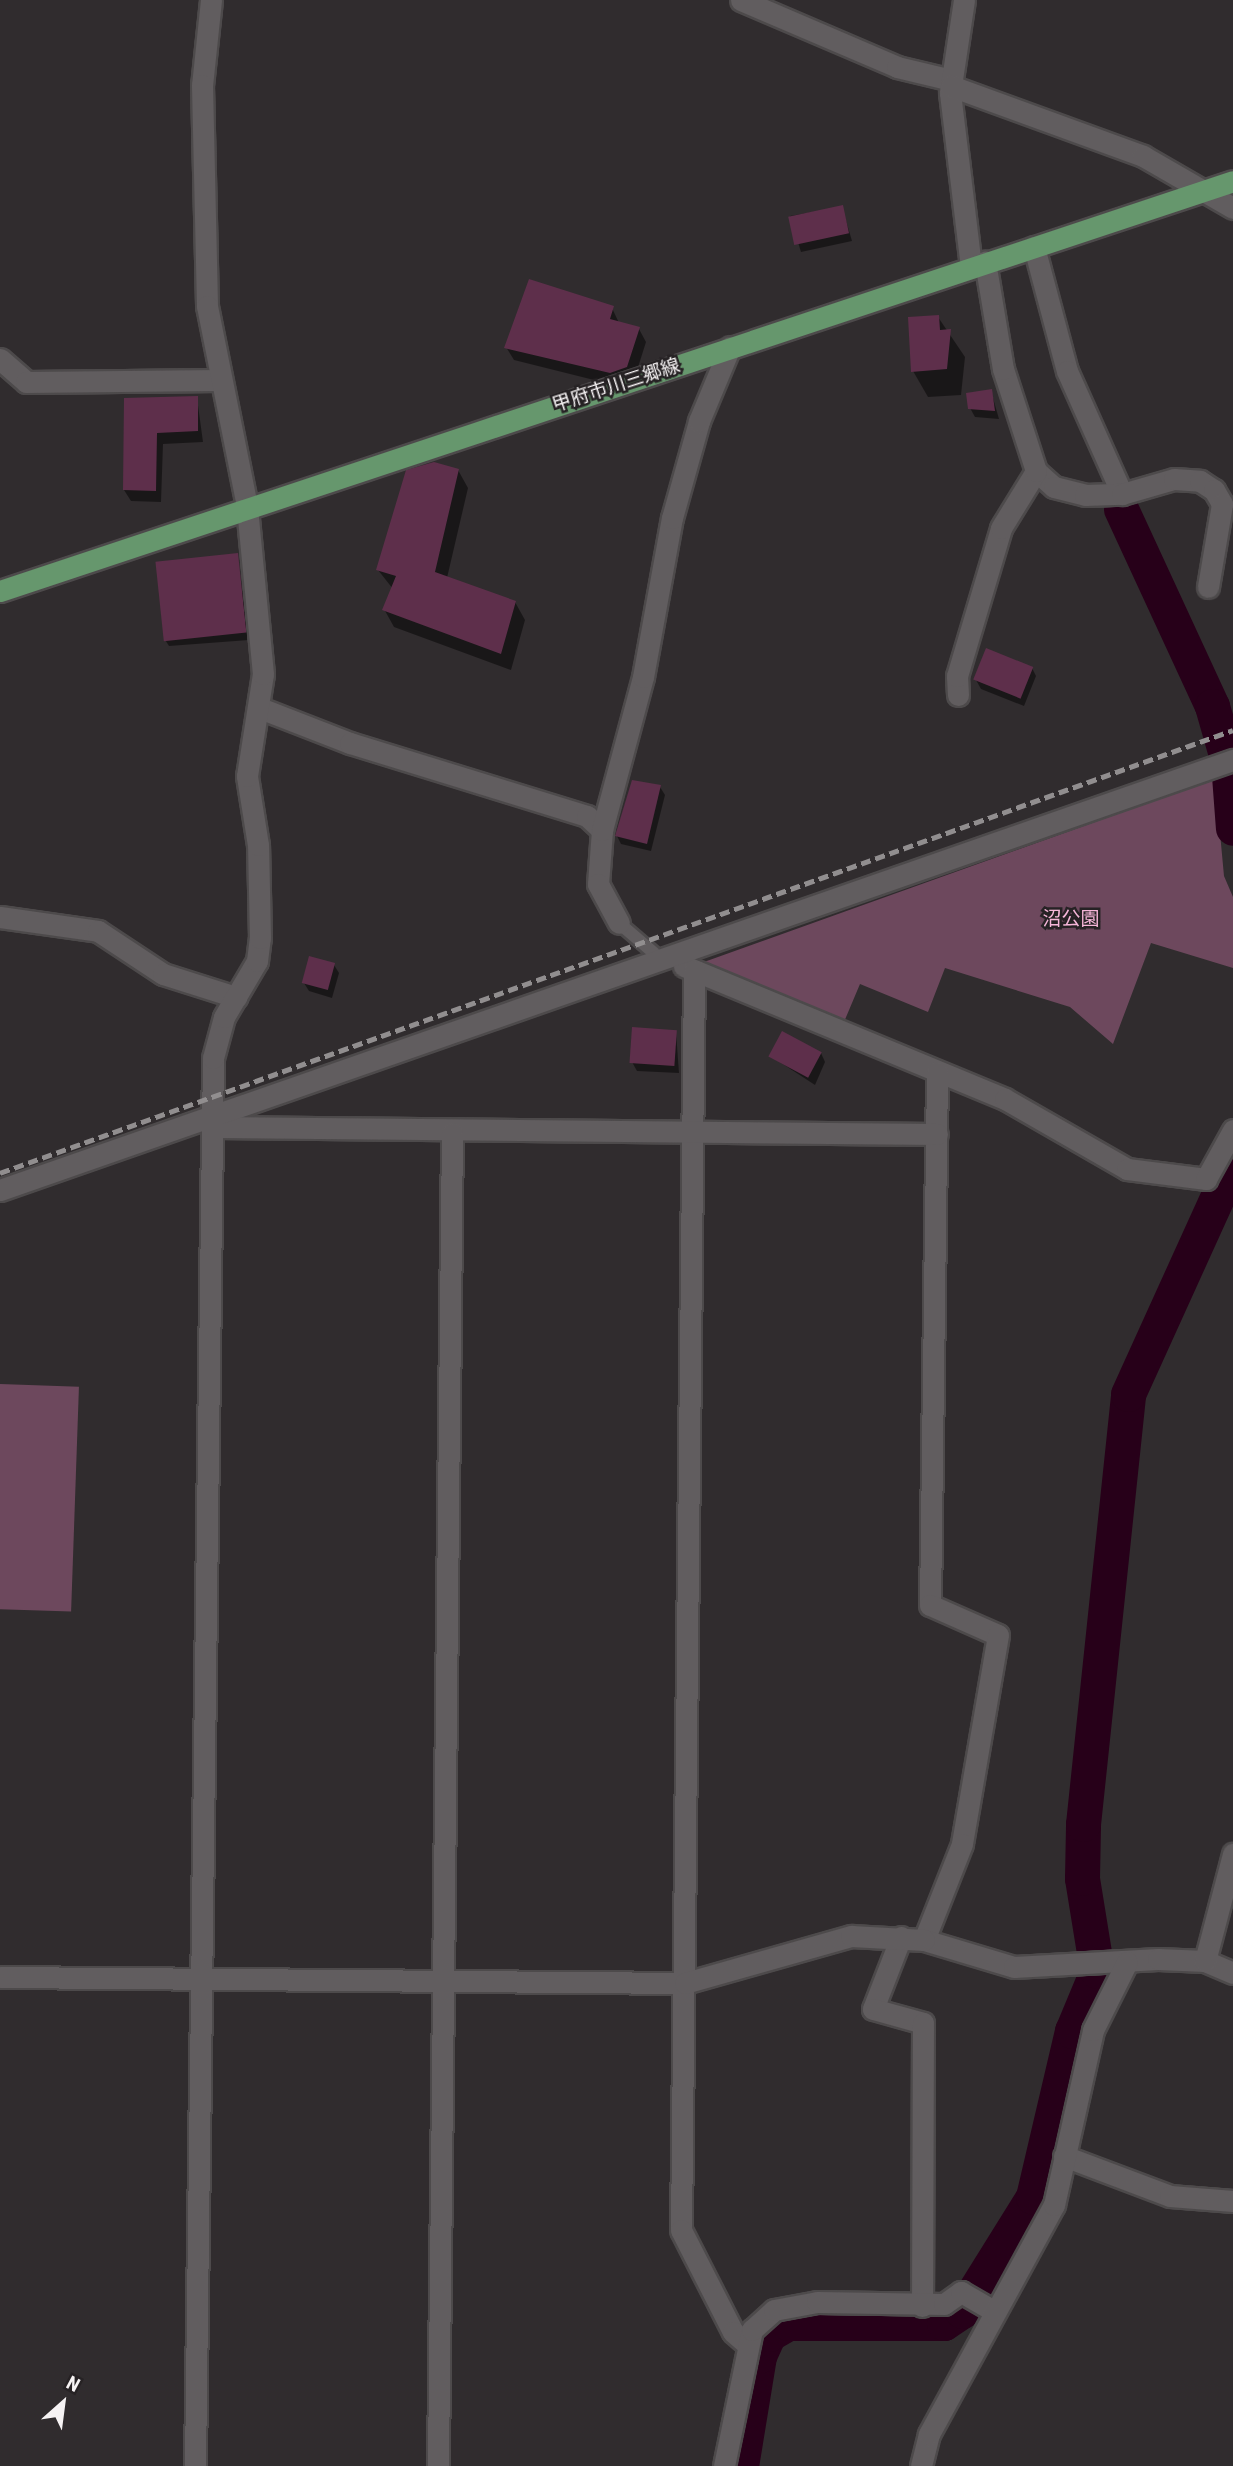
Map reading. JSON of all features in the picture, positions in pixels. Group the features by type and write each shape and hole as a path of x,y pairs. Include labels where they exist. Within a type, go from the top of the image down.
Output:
{"main road":[{"name":"甲府市川三郷線","path":"0,591 1233,181"}],"street":[{"path":"195,2466 214,1058 236,997 257,961 260,938 258,845 247,776 261,708 247,508 219,380 207,306 201,181 211,0"},
{"path":"741,0 897,67 951,83 1143,156 1200,193 1233,208"},
{"path":"964,0 951,83 978,265 1003,369 1036,471 1054,487 1122,495 1174,479 1200,481 1214,490 1222,504 1208,587"},
{"path":"1034,247 1067,371 1122,495"},
{"path":"618,923 598,884 602,830 643,677 672,518 699,421 730,347"},
{"path":"0,359 26,382 219,380"},
{"path":"958,695 957,676 1001,528 1036,471"},
{"path":"261,708 350,743 561,804 602,830"},
{"path":"0,1190 213,1122 639,963 1223,763"},
{"path":"0,917 98,931 163,974 236,997"},
{"path":"662,956 1005,1099 1127,1169 1206,1179 1233,1130"},
{"path":"694,971 681,2230 733,2332 748,2344"},
{"path":"924,1940 962,1844 998,1635 930,1605 937,1072"},
{"path":"213,1122 452,1133 937,1134"},
{"path":"438,2466 452,1133"},
{"path":"1205,1961 1233,1854"},
{"path":"0,1977 685,1983 851,1936 924,1940 1014,1967 1205,1961 1233,1973"},
{"path":"901,1937 873,2009 923,2023 922,2306"},
{"path":"921,2466 929,2434 1054,2205 1093,2030 1126,1962"},
{"path":"1064,2156 1170,2196 1233,2202"},
{"path":"724,2466 748,2344 761,2319 789,2304 922,2306 944,2304 961,2292 995,2312"}],"lane":[{"path":"618,923 662,956"}],"green space":[{"name":"沼公園","path":"1215,779 1224,876 1233,897 1233,968 1151,943 1113,1044 1070,1007 945,968 928,1012 860,984 844,1022 704,962"},
{"path":"0,1384 79,1387 71,1612 0,1609"}],"building":[{"path":"843,205 849,233 794,245 788,217"},
{"path":"529,279 614,306 610,319 640,327 627,367 610,373 504,348"},
{"path":"939,315 940,330 951,329 947,369 911,372 908,317"},
{"path":"992,389 995,411 968,409 966,393"},
{"path":"198,396 198,431 157,433 156,491 123,490 124,398"},
{"path":"434,462 459,469 435,572 516,601 501,654 382,610 396,576 376,570 406,470"},
{"path":"238,553 246,633 164,641 155,562"},
{"path":"986,648 1033,667 1021,699 973,680"},
{"path":"632,780 661,785 647,844 615,836"},
{"path":"309,956 335,963 328,990 302,983"},
{"path":"632,1027 677,1030 674,1066 629,1063"},
{"path":"782,1031 822,1052 808,1078 768,1057"}],"waterway":[{"path":"1121,509 1212,706 1228,762 1233,828"},
{"path":"741,2466 759,2356 769,2334 788,2323 944,2323 962,2311 1033,2197 1072,2031 1097,1971 1082,1878 1083,1824 1128,1394 1233,1163"}],"railway":[{"path":"0,1173 1233,730"}]}
